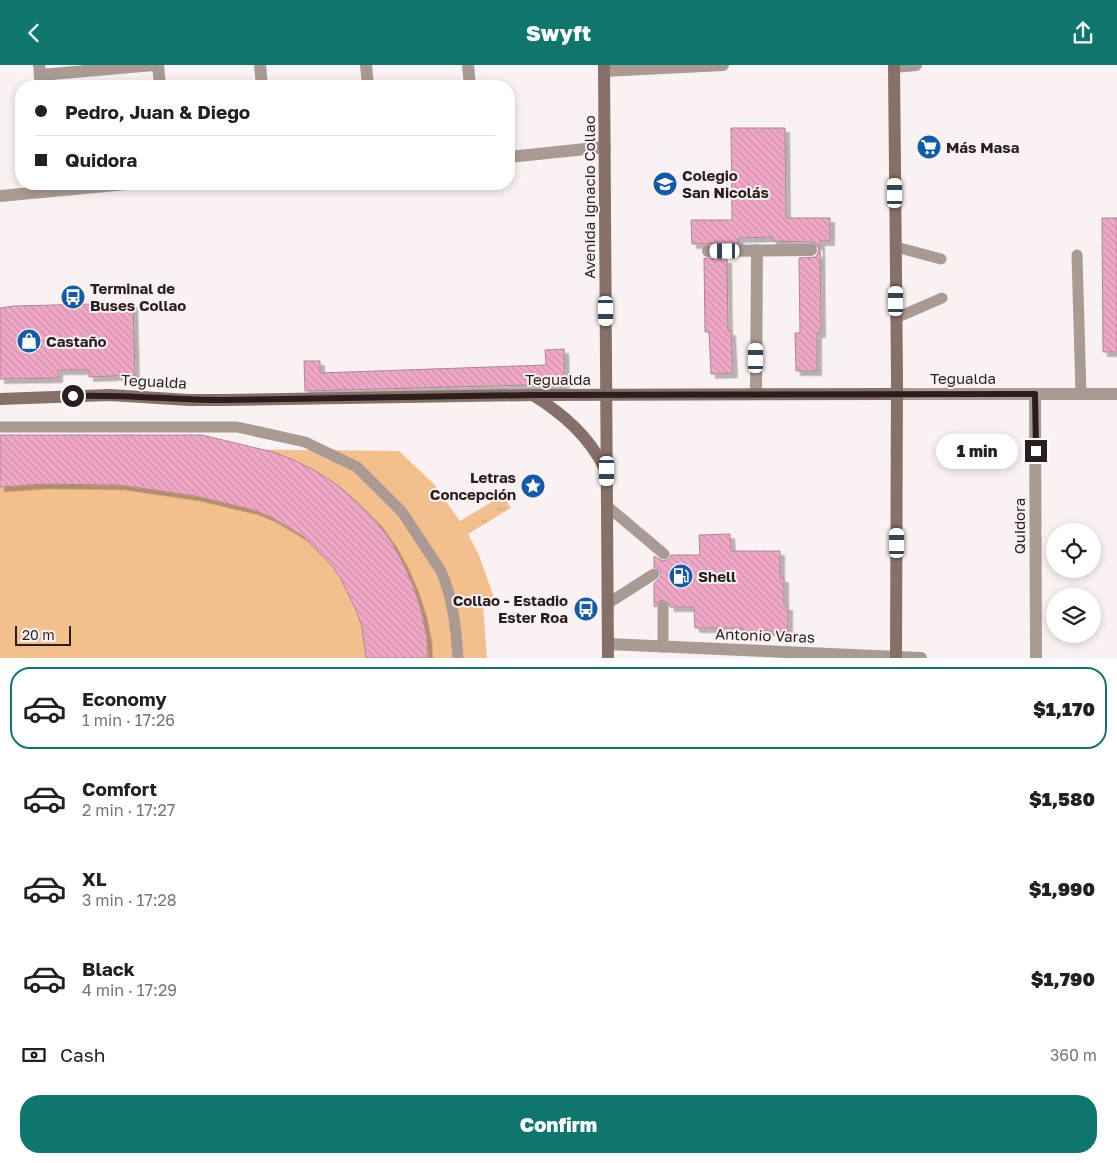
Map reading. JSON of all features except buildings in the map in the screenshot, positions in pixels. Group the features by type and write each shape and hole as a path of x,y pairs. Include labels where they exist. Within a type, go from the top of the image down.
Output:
{"main road":[{"path":"894,66 897,394 896,657"},
{"name":"Avenida Ignacio Collao","path":"604,68 608,658"},
{"name":"Tegualda","path":"0,399 110,395 214,400 533,395 897,394"},
{"path":"533,395 554,409 576,428 600,457 607,471"}],"street":[{"path":"40,76 154,65"},
{"path":"158,65 159,80"},
{"path":"260,65 261,80"},
{"path":"366,65 367,80"},
{"path":"468,65 469,80"},
{"path":"604,68 723,65"},
{"path":"894,66 916,65"},
{"path":"515,156 605,147"},
{"path":"0,196 34,190"},
{"path":"708,251 811,249"},
{"path":"756,394 757,250"},
{"name":"Tegualda","path":"897,394 1117,394"},
{"name":"Quidora","path":"1035,394 1036,658"},
{"name":"Antonio Varas","path":"608,644 922,658"}],"lane":[{"path":"896,247 941,259"},
{"path":"1077,255 1081,394"},
{"path":"896,318 942,298"},
{"path":"0,427 236,427 305,443 357,467 402,511 441,571 456,631 458,658"},
{"path":"607,506 664,554"},
{"path":"608,604 654,574"},
{"path":"663,607 663,647"}],"green space":[{"path":"0,447 399,451 434,484 466,530 479,555 496,603 483,605 487,658 0,658"},
{"path":"503,495 511,508 425,560 417,547"}],"place":[{"name":"Más Masa","path":"929,147"},
{"name":"Colegio San Nicolás","path":"665,184"},
{"name":"Terminal de Buses Collao","path":"73,297"},
{"name":"Castaño","path":"29,341"},
{"name":"Letras Concepción","path":"533,486"},
{"name":"Shell","path":"681,576"},
{"name":"Collao - Estadio Ester Roa","path":"586,609"}],"route":[{"path":"73,396 110,395 222,400 533,395 1035,394 1036,451"}]}
